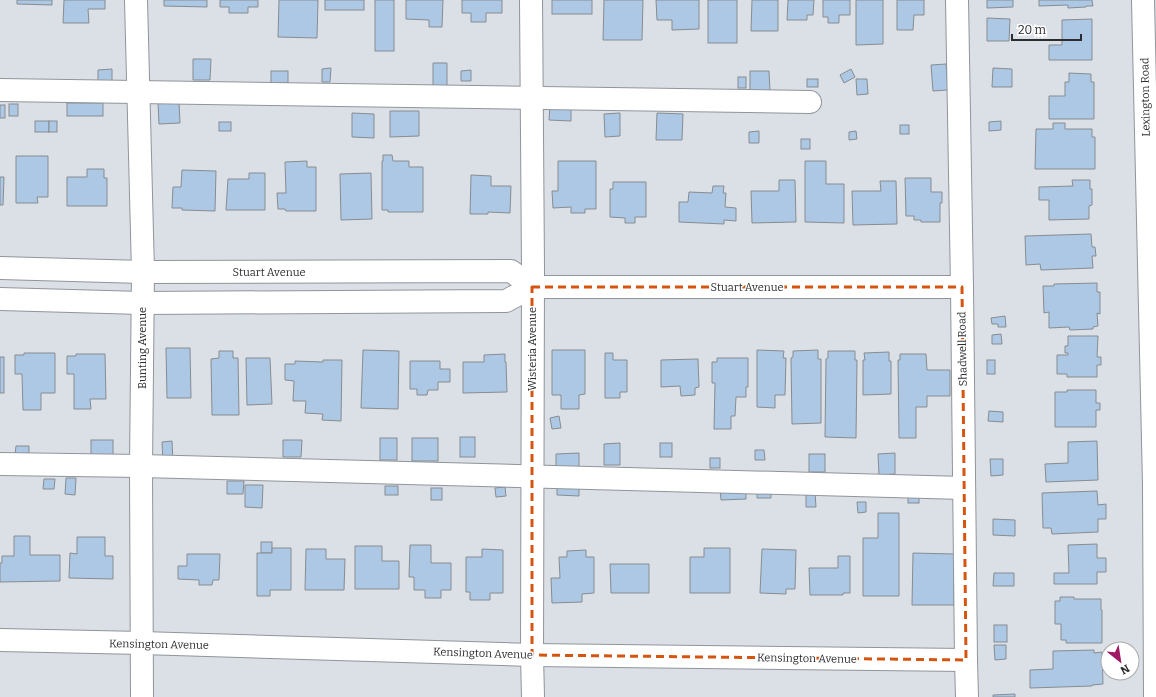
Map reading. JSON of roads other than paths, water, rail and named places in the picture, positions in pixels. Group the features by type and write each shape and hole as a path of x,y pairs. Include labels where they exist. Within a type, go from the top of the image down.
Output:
{"street":[{"name":"Bunting Avenue","path":"136,0 143,272 141,466 142,697"},
{"name":"Wisteria Avenue","path":"530,0 533,697"},
{"name":"Shadwell Road","path":"957,0 967,697"},
{"name":"Lexington Road","path":"1143,0 1154,452 1155,697"},
{"path":"0,90 810,102"},
{"name":"Stuart Avenue","path":"0,268 143,272 511,271 532,287"},
{"name":"Stuart Avenue","path":"0,299 142,303 506,301 532,287 962,287"},
{"path":"0,464 141,466 964,488"},
{"name":"Kensington Avenue","path":"0,640 532,655 966,660"}]}
